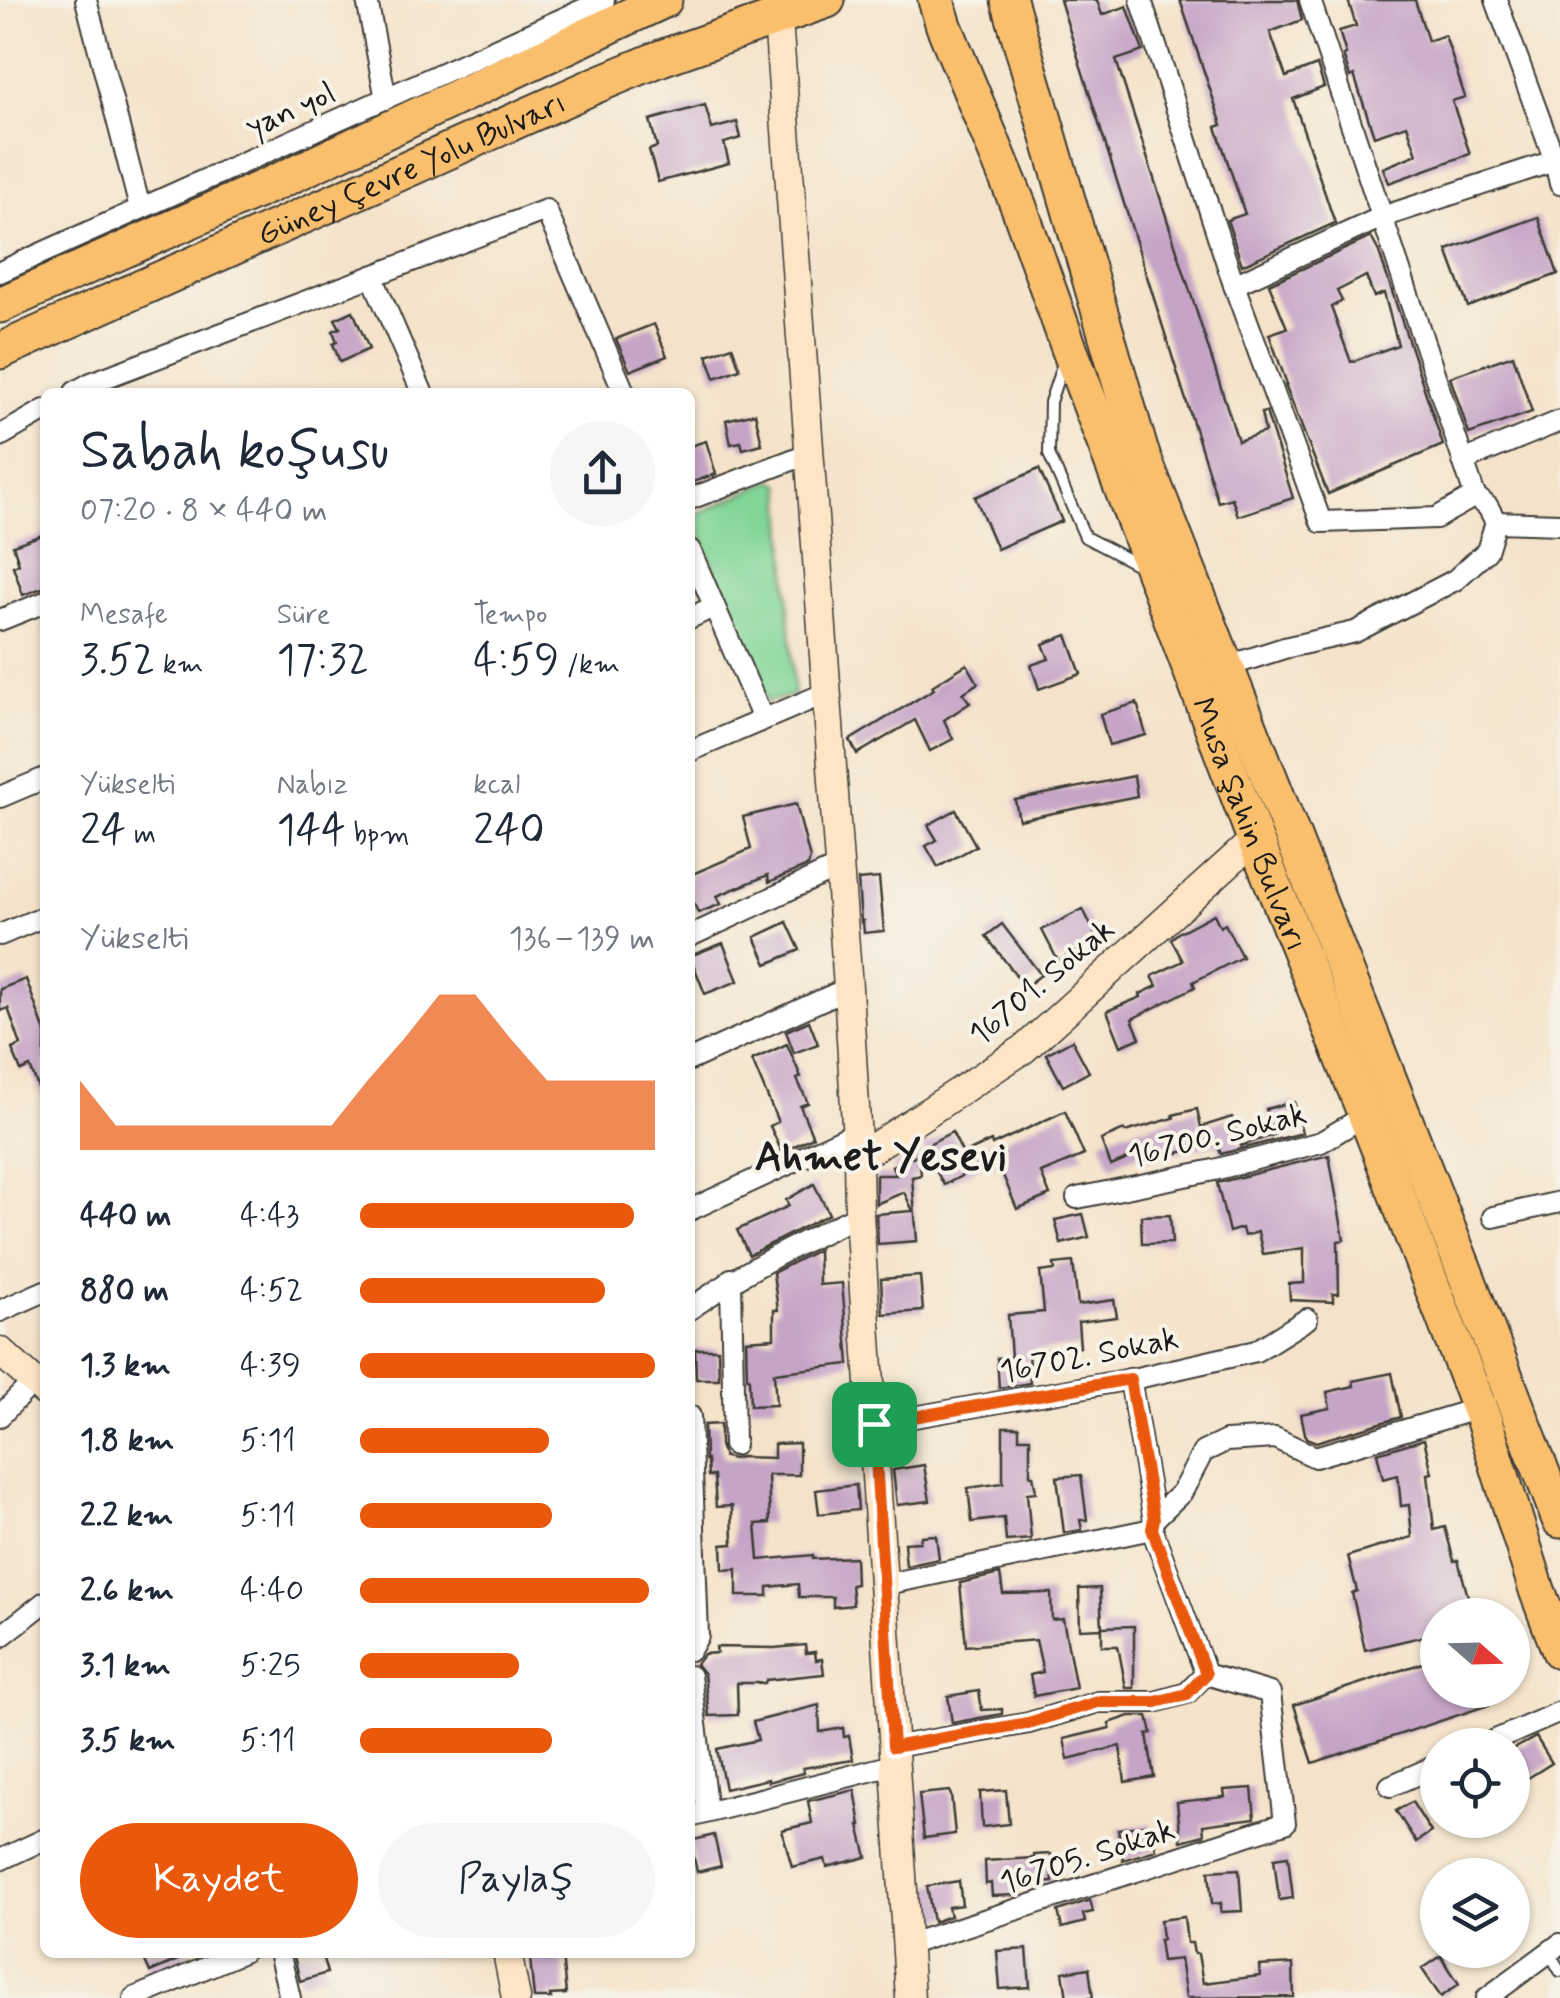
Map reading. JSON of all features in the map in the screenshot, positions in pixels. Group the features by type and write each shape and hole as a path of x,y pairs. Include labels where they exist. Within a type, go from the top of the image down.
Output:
{"highway":[{"name":"Güney Çevre Yolu Bulvarı","path":"0,305 281,180 664,0"},
{"name":"Güney Çevre Yolu Bulvarı","path":"0,351 596,85 827,0"},
{"path":"914,0 940,13"},
{"name":"Musa Şahin Bulvarı","path":"1012,4 1104,332 1149,473 1560,1520"},
{"name":"Musa Şahin Bulvarı","path":"940,13 1019,208 1255,839 1479,1408 1560,1651"},
{"path":"1149,473 1168,487 1186,523 1206,587 1220,653"}],"main road":[{"path":"778,19 848,988 858,1215 910,1998"},
{"name":"16701. Sokak","path":"857,1145 1024,1049 1255,839"},
{"path":"0,1350 39,1387"},
{"path":"508,1958 516,1998"}],"street":[{"path":"86,0 140,208"},
{"path":"367,0 386,99"},
{"name":"yan yol","path":"0,272 386,99 556,10 604,0"},
{"path":"1142,0 1234,285 1321,522 1436,518 1475,496"},
{"path":"1220,653 1284,648 1355,632 1455,580 1487,550 1496,522 1488,507 1475,496 1310,0"},
{"path":"1496,0 1558,160 1560,184"},
{"path":"1234,285 1382,218 1558,160"},
{"path":"90,388 546,210 622,388"},
{"path":"372,276 420,388"},
{"path":"0,436 40,413"},
{"path":"1464,461 1560,422"},
{"path":"695,497 810,452"},
{"path":"1496,522 1560,524"},
{"path":"695,562 763,719"},
{"path":"0,620 40,604"},
{"path":"695,616 714,607"},
{"path":"695,750 826,693"},
{"path":"0,798 40,780"},
{"path":"695,934 838,866"},
{"path":"0,935 40,925"},
{"path":"695,1058 848,988"},
{"name":"16700. Sokak","path":"1077,1198 1214,1170 1321,1142 1366,1115"},
{"path":"695,1208 857,1145"},
{"path":"1493,1217 1560,1202"},
{"path":"695,1306 768,1259 858,1215"},
{"path":"732,1280 734,1445"},
{"path":"0,1311 40,1293"},
{"name":"16702. Sokak","path":"874,1424 1130,1379 1256,1350 1307,1319"},
{"path":"695,1763 698,1815 893,1756 1098,1702 1156,1702 1187,1694 1206,1674 1153,1524 1130,1379"},
{"path":"0,1416 39,1387"},
{"path":"882,1585 1153,1524 1182,1492 1204,1452 1226,1441 1275,1438 1316,1458 1479,1408"},
{"path":"695,1554 698,1636 695,1641"},
{"path":"0,1638 40,1606"},
{"name":"16705. Sokak","path":"906,1944 1285,1823 1270,1693 1206,1674"},
{"path":"1523,1728 1560,1712"},
{"path":"1390,1786 1420,1773"},
{"path":"0,1860 40,1842"},
{"path":"1487,1998 1554,1948"},
{"path":"134,1998 230,1958"},
{"path":"280,1958 290,1998"}],"lane":[{"path":"1069,348 1050,402 1049,454 1085,538 1154,573"},
{"path":"1554,1948 1560,1971"}],"green space":[{"path":"773,480 782,485 794,695 767,702 695,515"}],"building":[{"path":"1060,0 1097,0 1102,15 1127,6 1143,51 1116,60 1238,441 1265,432 1261,413 1266,412 1293,498 1238,516 1232,498 1218,502"},
{"path":"1180,0 1297,0 1302,20 1270,32 1286,77 1317,65 1324,87 1293,99 1335,223 1242,265 1227,220 1245,214 1216,127 1222,125"},
{"path":"1348,0 1415,0 1428,41 1445,35 1465,97 1452,101 1470,154 1389,183 1383,168 1417,154 1407,125 1374,136 1354,75 1350,77 1343,55 1346,54 1339,31 1356,26"},
{"path":"705,105 712,129 737,122 741,138 724,143 729,163 658,182 649,150 657,147 650,120"},
{"path":"1538,217 1558,274 1468,307 1447,250"},
{"path":"1371,237 1443,445 1328,494 1269,334 1287,328 1269,284","holes":["1366,276 1374,297 1384,293 1398,345 1351,362 1331,307 1342,301 1337,291"]},
{"path":"353,311 369,349 340,362 333,344 337,342 333,331 340,328 335,319"},
{"path":"654,324 667,356 630,371 616,339"},
{"path":"732,346 740,369 715,378 707,355"},
{"path":"1513,355 1532,412 1469,434 1450,377"},
{"path":"755,413 762,444 743,449 741,442 731,444 726,420"},
{"path":"706,441 716,474 695,481 695,444"},
{"path":"1039,469 1062,521 997,549 975,497"},
{"path":"40,536 40,589 23,595 13,566 19,564 13,545"},
{"path":"1067,635 1081,674 1039,689 1031,665 1049,659 1043,644"},
{"path":"967,664 978,683 963,693 970,703 944,720 953,739 930,751 915,720 857,754 850,740"},
{"path":"1137,703 1146,735 1109,745 1100,714"},
{"path":"1134,776 1137,796 1019,820 1015,800"},
{"path":"796,804 810,859 808,866 769,882 768,875 717,896 721,904 698,913 695,873 751,849 743,817"},
{"path":"956,810 976,846 938,867 926,846 937,840 928,825"},
{"path":"879,878 884,931 864,933 858,880"},
{"path":"1083,909 1098,940 1058,961 1042,930"},
{"path":"1214,914 1220,927 1225,924 1242,957 1193,982 1195,987 1132,1019 1140,1038 1121,1046 1107,1011 1157,986 1152,976 1183,961 1171,939"},
{"path":"787,922 800,950 767,964 755,937"},
{"path":"1002,924 1041,975 1025,987 986,936"},
{"path":"723,943 738,981 705,994 695,969 695,954"},
{"path":"26,979 40,1018 40,1092 30,1067 21,1071 12,1049 21,1045 8,1008 0,1011 0,989"},
{"path":"809,1021 818,1044 794,1053 786,1031"},
{"path":"1072,1040 1089,1072 1063,1086 1046,1054"},
{"path":"787,1044 801,1077 797,1079 808,1103 800,1106 813,1137 782,1152 770,1126 778,1122 752,1060"},
{"path":"1294,1102 1302,1133 1221,1154 1217,1144 1146,1160 1144,1152 1111,1166 1101,1140 1197,1109 1201,1127 1232,1117 1241,1146 1273,1135 1266,1109"},
{"path":"1065,1111 1084,1155 1041,1173 1050,1195 1017,1209 998,1163 990,1166 988,1162 944,1185 923,1147 952,1132 963,1154"},
{"path":"919,1154 921,1175 912,1177 917,1241 878,1244 876,1214 913,1211 904,1192 876,1204 876,1175 896,1175 892,1166"},
{"path":"1329,1155 1344,1240 1338,1241 1339,1294 1333,1294 1333,1302 1290,1300 1289,1284 1304,1283 1304,1248 1263,1254 1258,1232 1244,1236 1242,1228 1229,1232 1217,1183"},
{"path":"814,1184 829,1214 749,1255 737,1230 789,1206 786,1200"},
{"path":"1083,1214 1089,1237 1061,1244 1055,1220"},
{"path":"1170,1215 1172,1243 1142,1244 1141,1216"},
{"path":"818,1250 819,1285 842,1283 849,1364 774,1373 776,1405 750,1406 746,1340 774,1338 774,1310 778,1310 773,1273"},
{"path":"1073,1262 1078,1305 1114,1300 1117,1317 1078,1322 1080,1347 1028,1352 1030,1383 999,1388 997,1358 1011,1357 1008,1315 1044,1312 1040,1272 1055,1270 1054,1264"},
{"path":"920,1276 923,1311 883,1314 881,1279"},
{"path":"695,1349 718,1349 719,1379 696,1379"},
{"path":"1392,1373 1401,1417 1316,1442 1306,1438 1301,1414 1330,1408 1327,1392 1354,1386 1353,1381"},
{"path":"720,1424 724,1457 774,1458 774,1444 799,1443 799,1475 768,1475 770,1523 756,1524 759,1560 813,1555 813,1559 855,1557 853,1605 833,1607 833,1597 799,1597 798,1584 768,1587 768,1596 737,1596 737,1569 723,1570 722,1545 733,1544 732,1506 716,1507 714,1476 708,1476 705,1460 704,1425"},
{"path":"1003,1427 1019,1427 1019,1438 1030,1438 1030,1475 1036,1492 1027,1493 1031,1539 1006,1541 1004,1518 972,1522 968,1488 1003,1483"},
{"path":"1424,1439 1432,1473 1428,1474 1434,1530 1445,1527 1468,1598 1420,1598 1420,1637 1365,1650 1348,1556 1412,1537 1409,1505 1401,1506 1398,1475 1383,1479 1377,1453"},
{"path":"924,1465 930,1501 897,1505 893,1470"},
{"path":"1081,1475 1087,1520 1080,1520 1082,1530 1064,1533 1057,1477"},
{"path":"856,1485 858,1510 819,1514 816,1490"},
{"path":"936,1535 939,1559 906,1566 904,1543"},
{"path":"1000,1574 1003,1594 1051,1593 1052,1620 1063,1619 1076,1688 1034,1696 1030,1675 1043,1672 1036,1640 966,1646 960,1583"},
{"path":"1100,1588 1102,1627 1134,1626 1134,1688 1126,1688 1118,1646 1102,1646 1102,1628 1080,1629 1079,1589"},
{"path":"805,1645 806,1653 815,1652 816,1660 822,1659 824,1674 737,1683 738,1715 709,1716 704,1674 696,1664 704,1654 717,1653 716,1647"},
{"path":"1420,1664 1420,1708 1480,1708 1313,1763 1294,1705"},
{"path":"979,1691 982,1710 1002,1709 1002,1714 952,1723 948,1696"},
{"path":"819,1705 820,1732 843,1728 844,1737 849,1736 853,1760 803,1768 804,1773 725,1789 717,1749 758,1740 753,1722"},
{"path":"1130,1716 1148,1716 1154,1777 1125,1782 1120,1746 1068,1759 1064,1739 1110,1728 1109,1723"},
{"path":"1536,1737 1552,1763 1530,1777 1530,1740"},
{"path":"1252,1788 1255,1818 1203,1825 1204,1835 1181,1841 1177,1802 1225,1797 1224,1790"},
{"path":"855,1790 867,1857 827,1867 825,1859 792,1867 782,1830 812,1823 808,1801"},
{"path":"1006,1790 1009,1824 982,1827 980,1792"},
{"path":"949,1791 955,1834 924,1838 919,1794"},
{"path":"1412,1802 1420,1815 1422,1838 1416,1842 1396,1811"},
{"path":"1151,1824 1156,1850 1123,1860 1118,1829"},
{"path":"714,1835 721,1866 697,1872 695,1840"},
{"path":"1051,1854 1053,1882 1017,1884 1017,1895 992,1896 991,1883 986,1884 985,1861"},
{"path":"1288,1856 1293,1898 1279,1900 1274,1858"},
{"path":"1239,1869 1242,1911 1221,1912 1221,1903 1212,1904 1209,1871"},
{"path":"959,1881 962,1905 948,1907 950,1916 933,1922 927,1886"},
{"path":"1090,1900 1093,1912 1083,1914 1085,1922 1062,1928 1058,1911"},
{"path":"1184,1917 1187,1943 1192,1943 1194,1954 1198,1954 1203,1983 1260,1976 1259,1966 1293,1964 1294,1997 1186,1998 1180,1959 1162,1961 1159,1940 1160,1920"},
{"path":"1027,1949 1030,1987 1000,1989 997,1951"},
{"path":"144,1958 182,1958 150,1972"},
{"path":"294,1958 323,1958 327,1973 300,1981"},
{"path":"530,1958 562,1958 566,1994 534,1998"},
{"path":"1089,1968 1093,1998 1067,1998 1063,1972"},
{"path":"1449,1968 1459,1984 1441,1997 1422,1969"}],"district":[{"name":"Ahmet Yesevi","path":"881,1155"}],"route":[{"path":"1130,1379 1154,1519 1152,1529 1206,1674 1187,1694 1156,1702 1098,1702 1028,1723 893,1747 874,1424 1130,1379"}]}
